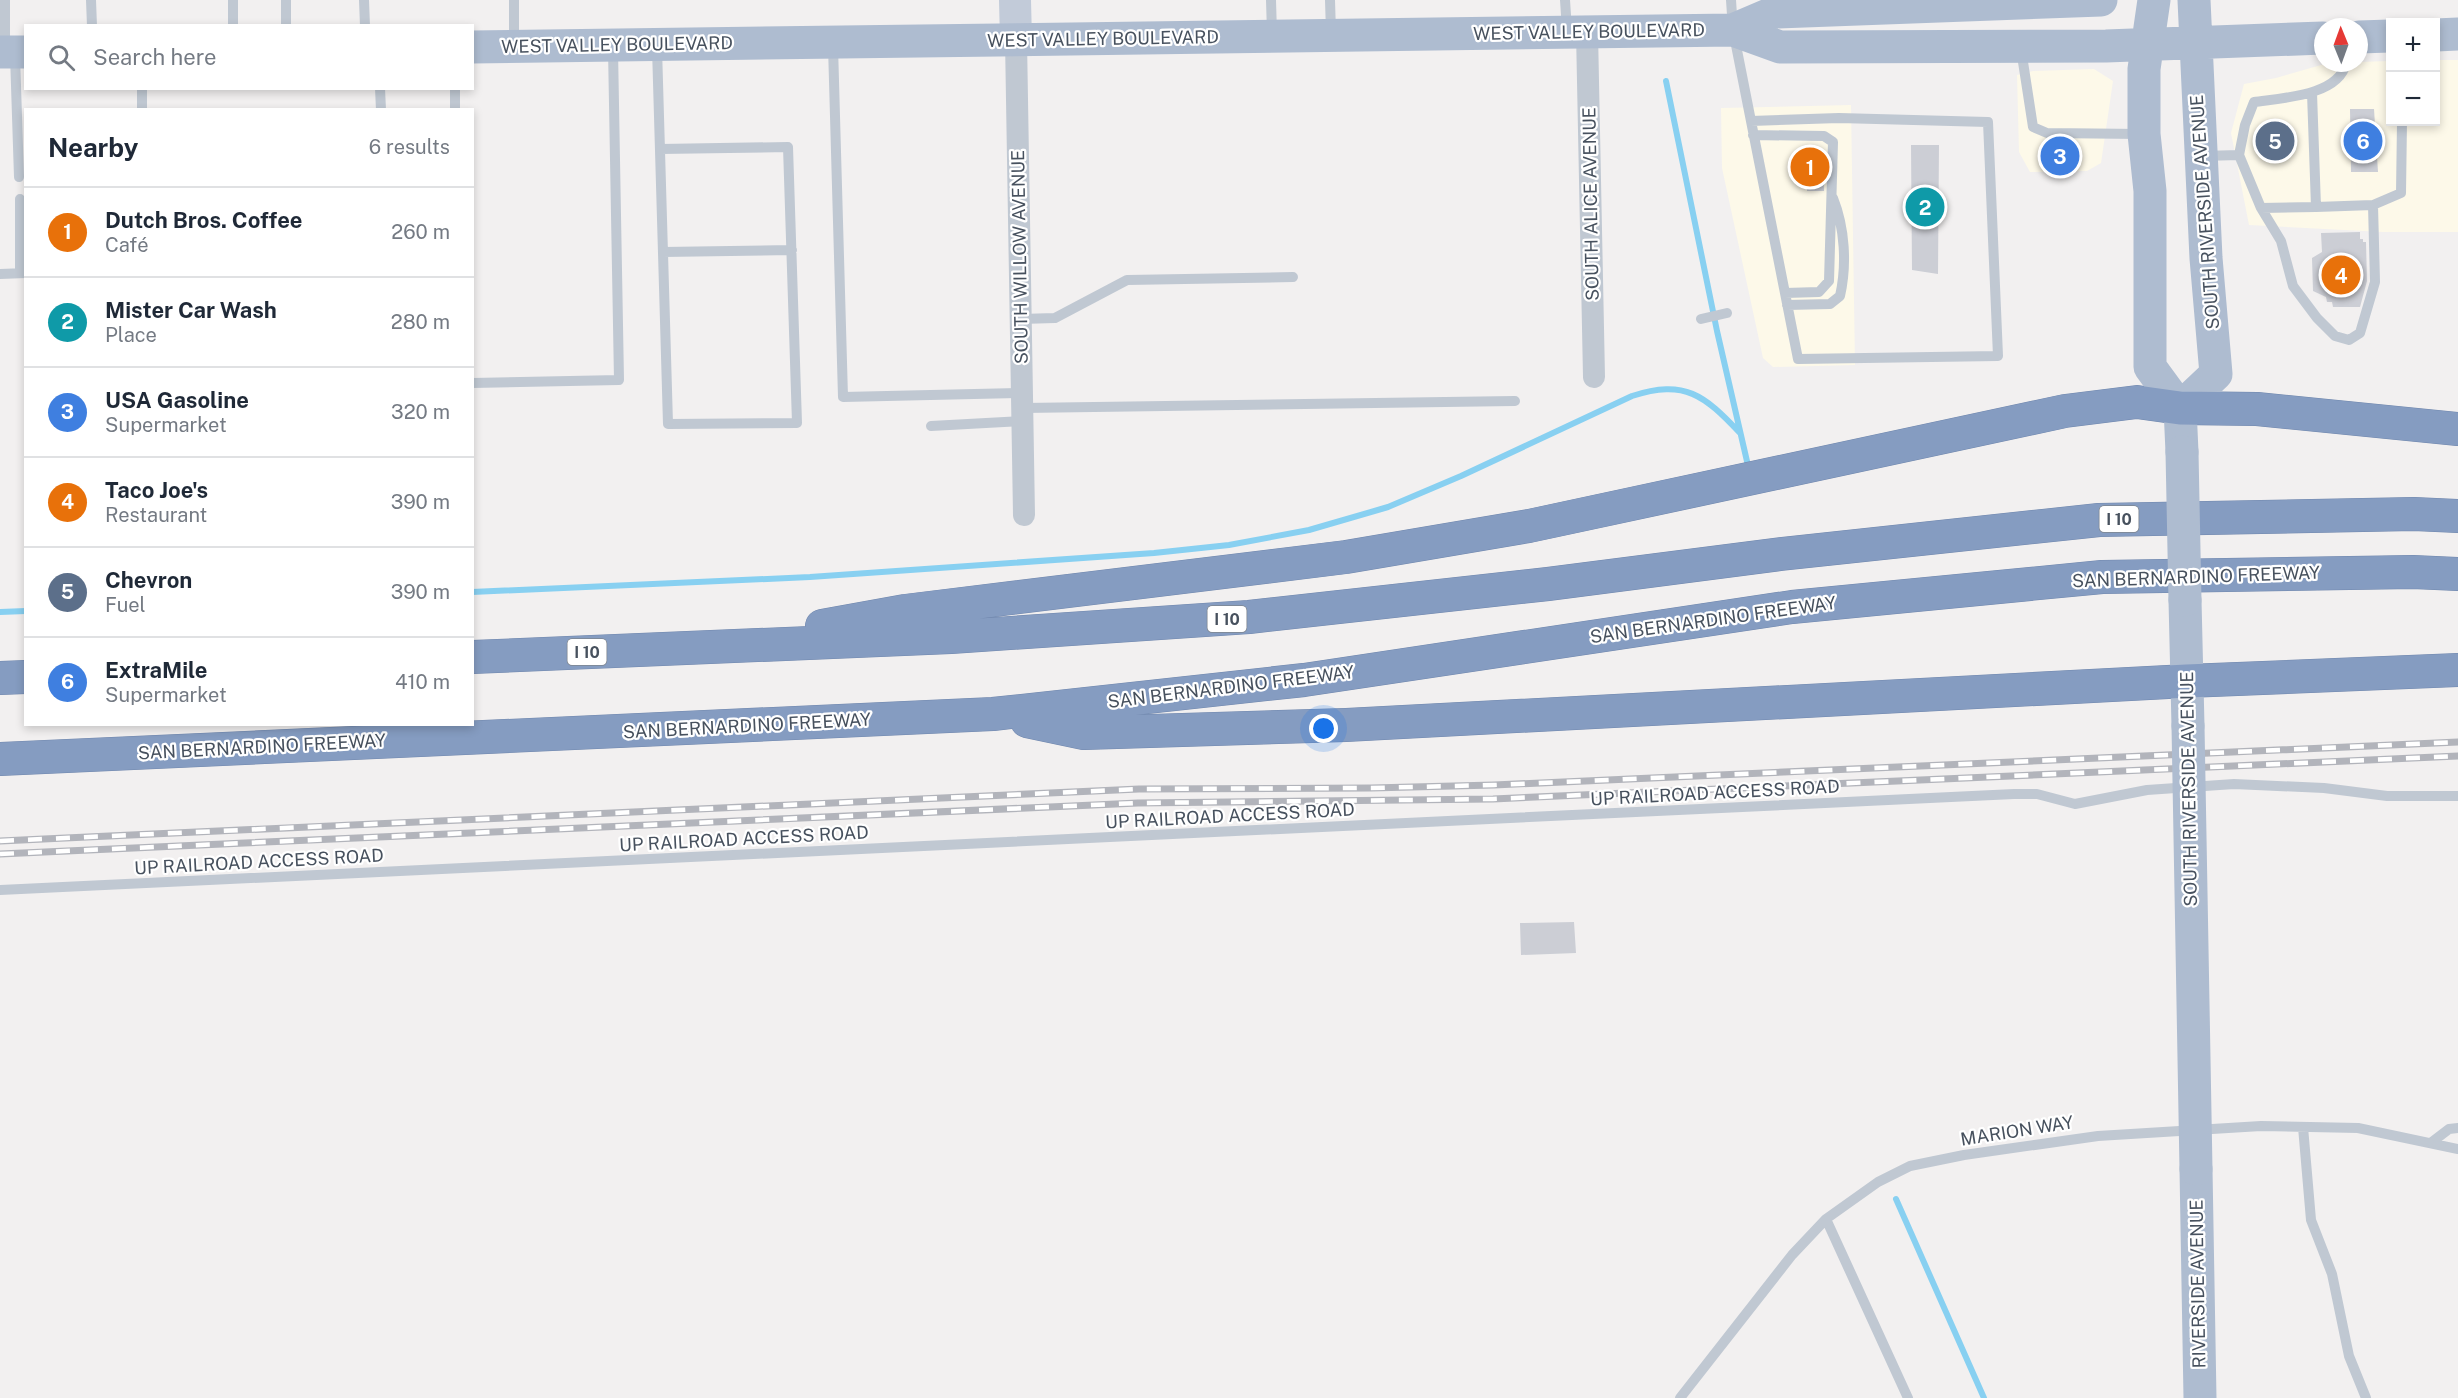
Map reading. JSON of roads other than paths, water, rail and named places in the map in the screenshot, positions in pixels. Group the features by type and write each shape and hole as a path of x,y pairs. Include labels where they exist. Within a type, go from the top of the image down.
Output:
{"highway":[{"path":"702,648 905,611 1347,557 1530,526 2065,411 2137,402 2180,408 2257,409 2458,429"},
{"name":"I 10","path":"474,657 951,637 1249,617 1548,584 1781,554 2099,520 2414,514 2458,516"},
{"name":"SAN BERNARDINO FREEWAY","path":"0,759 993,714 1304,680 1759,611 2102,577 2413,572 2458,574"},
{"path":"993,714 1084,733 1346,725 2187,681 2458,670"},
{"path":"0,678 24,677"}],"main road":[{"name":"WEST VALLEY BOULEVARD","path":"474,47 1577,32 1775,12 1947,3 2102,0"},
{"name":"SOUTH RIVERSIDE AVENUE","path":"2154,0 2174,44 2200,156 2216,374 2180,408"},
{"name":"SOUTH RIVERSIDE AVENUE","path":"2194,0 2174,44 2144,69 2144,134 2151,191 2150,367 2180,408 2196,1169"},
{"name":"WEST VALLEY BOULEVARD","path":"1732,15 1780,47 2020,47 2314,38"},
{"path":"2440,34 2458,34"},
{"path":"2368,37 2386,36"},
{"name":"RIVERSIDE AVENUE","path":"2196,1169 2200,1398"}],"street":[{"name":"SOUTH WILLOW AVENUE","path":"1015,0 1024,515"},
{"name":"SOUTH ALICE AVENUE","path":"1577,32 1594,377"}],"lane":[{"path":"4,0 11,52 19,177"},
{"path":"91,0 92,24"},
{"path":"233,0 233,24"},
{"path":"286,0 286,24"},
{"path":"364,0 364,24"},
{"path":"514,0 514,46"},
{"path":"1271,0 1272,36"},
{"path":"1329,0 1331,36"},
{"path":"1565,0 1577,32"},
{"path":"1732,15 1753,135 1798,359 1998,356 1988,122 1839,118 1751,121"},
{"path":"832,43 843,397 1023,407 1515,401"},
{"path":"474,383 619,380 613,45"},
{"path":"657,45 660,150 668,424 797,423 788,147 660,150"},
{"path":"2020,47 2033,127 2047,133 2144,134"},
{"path":"2341,72 2336,81 2312,93 2254,102 2245,125 2239,154 2261,208 2281,241 2293,285 2317,318 2335,336 2349,340 2361,333 2375,282 2373,205"},
{"path":"142,90 142,108"},
{"path":"380,90 381,108"},
{"path":"455,90 455,108"},
{"path":"2312,93 2316,207"},
{"path":"2261,208 2373,205 2402,193 2402,126"},
{"path":"1753,135 1824,136 1833,142 1829,281 1819,292 1785,293"},
{"path":"2200,156 2239,154"},
{"path":"1787,305 1830,304 1840,296 1843,280 1841,219 1833,198"},
{"path":"0,274 23,273 20,199"},
{"path":"663,252 792,250"},
{"path":"1021,319 1055,318 1127,280 1293,277"},
{"path":"1701,319 1727,313"},
{"path":"931,426 1023,407"},
{"name":"UP RAILROAD ACCESS ROAD","path":"0,891 2014,794 2037,794 2075,804 2146,790 2234,784 2324,788 2387,796 2458,796"},
{"name":"MARION WAY","path":"1680,1398 1792,1255 1826,1220 1878,1182 1910,1166 1964,1155 2098,1136 2260,1126 2358,1128 2458,1149"},
{"path":"2303,1127 2311,1220 2332,1274 2349,1356 2366,1398"},
{"path":"2432,1142 2449,1130 2458,1128"},
{"path":"1826,1220 1908,1398"}],"waterway":[{"path":"1666,81 1717,331 1749,470"},
{"path":"474,592 810,577 1154,553 1229,545 1309,530 1388,507 1461,476 1632,396 1650,391 1666,389 1692,394 1704,400 1740,433"},
{"path":"0,612 24,611"},
{"path":"1896,1199 1984,1398"}],"railway":[{"path":"0,841 1139,789 1494,785 2458,742"},
{"path":"0,854 1138,803 1493,799 2458,756"}],"place":[{"name":"Chevron","path":"2275,141"},
{"name":"ExtraMile","path":"2363,141"},
{"name":"USA Gasoline","path":"2060,156"},
{"name":"Dutch Bros. Coffee","path":"1810,167"},
{"name":"Mister Car Wash","path":"1925,207"},
{"name":"Taco Joe's","path":"2341,275"}]}
